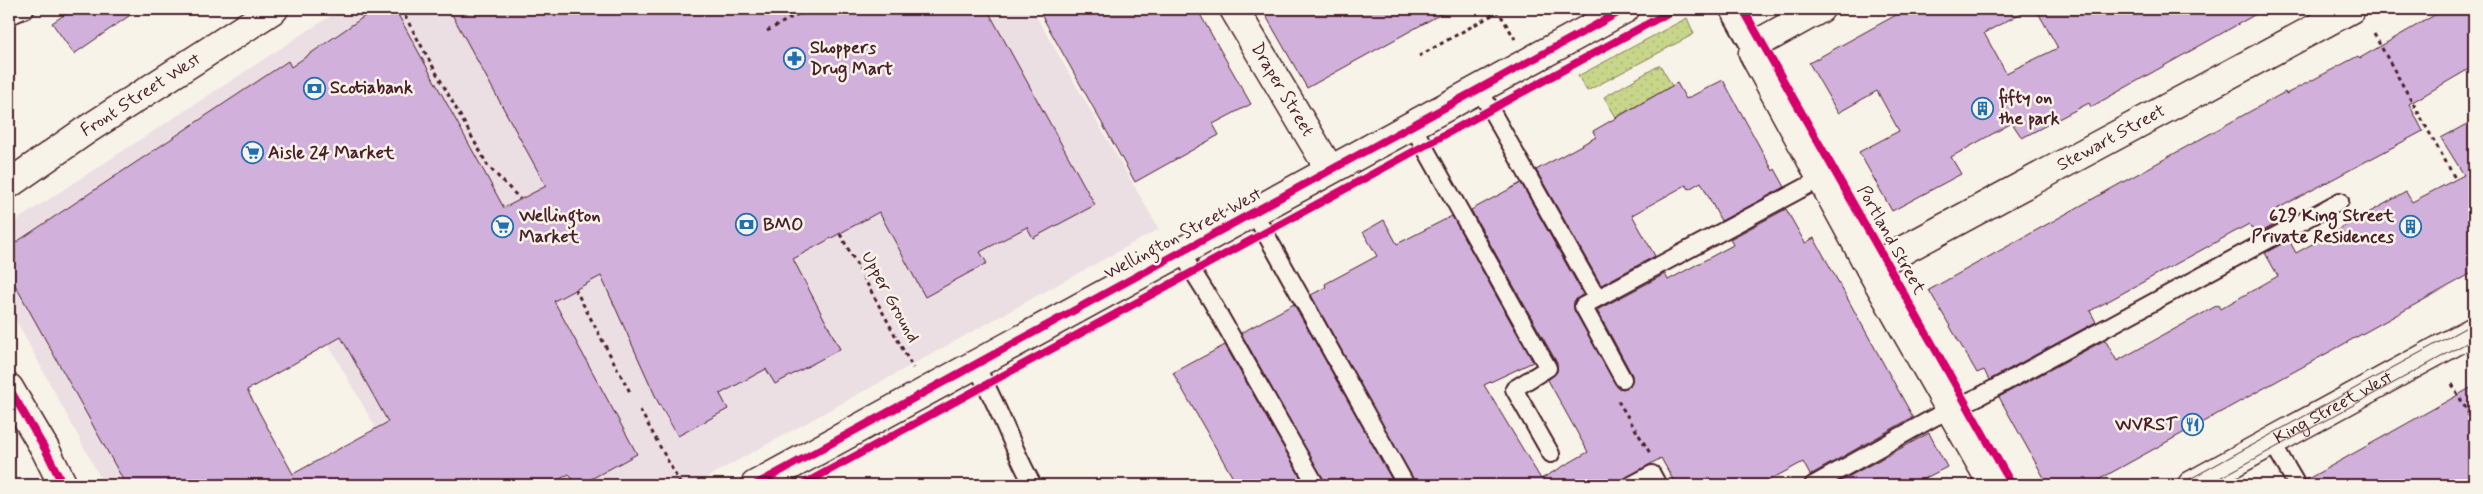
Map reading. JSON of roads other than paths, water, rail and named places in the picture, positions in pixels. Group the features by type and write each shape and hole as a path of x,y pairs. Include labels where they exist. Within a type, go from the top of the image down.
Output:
{"street":[{"name":"Front Street West","path":"9,184 85,131 274,9"},
{"name":"Draper Street","path":"1234,9 1330,170"},
{"name":"Wellington Street West","path":"755,485 1625,9"},
{"path":"1753,53 1762,41 1820,9"},
{"name":"Stewart Street","path":"1870,268 2351,9"},
{"name":"Portland Street","path":"1753,53 1870,268 1993,485"},
{"name":"King Street West","path":"2192,485 2474,331"},
{"path":"9,388 45,449 63,485"}],"lane":[{"path":"9,16 26,9"},
{"name":"Portland Street","path":"1728,9 1753,53"},
{"path":"1479,89 1597,298"},
{"path":"1412,125 1548,368 1514,388 1551,454"},
{"path":"1622,377 1583,306 1822,178"},
{"path":"1813,485 2340,201"},
{"path":"1254,213 1406,485"},
{"path":"1180,251 1212,302 1316,485"},
{"path":"975,365 1033,485"},
{"path":"2272,442 2297,485"},
{"path":"1631,485 1652,474 1658,485"}],"tram line":[{"path":"2179,485 2474,323"},
{"path":"2207,485 2474,339"},
{"path":"9,473 16,485"}],"place":[{"name":"Shoppers Drug Mart","path":"794,58"},
{"name":"Scotiabank","path":"314,88"},
{"name":"fifty on the park","path":"1983,108"},
{"name":"Aisle 24 Market","path":"252,153"},
{"name":"BMO","path":"747,225"},
{"name":"Wellington Market","path":"503,226"},
{"name":"629 King Street Private Residences","path":"2410,226"},
{"name":"WVRST","path":"2193,425"}]}
